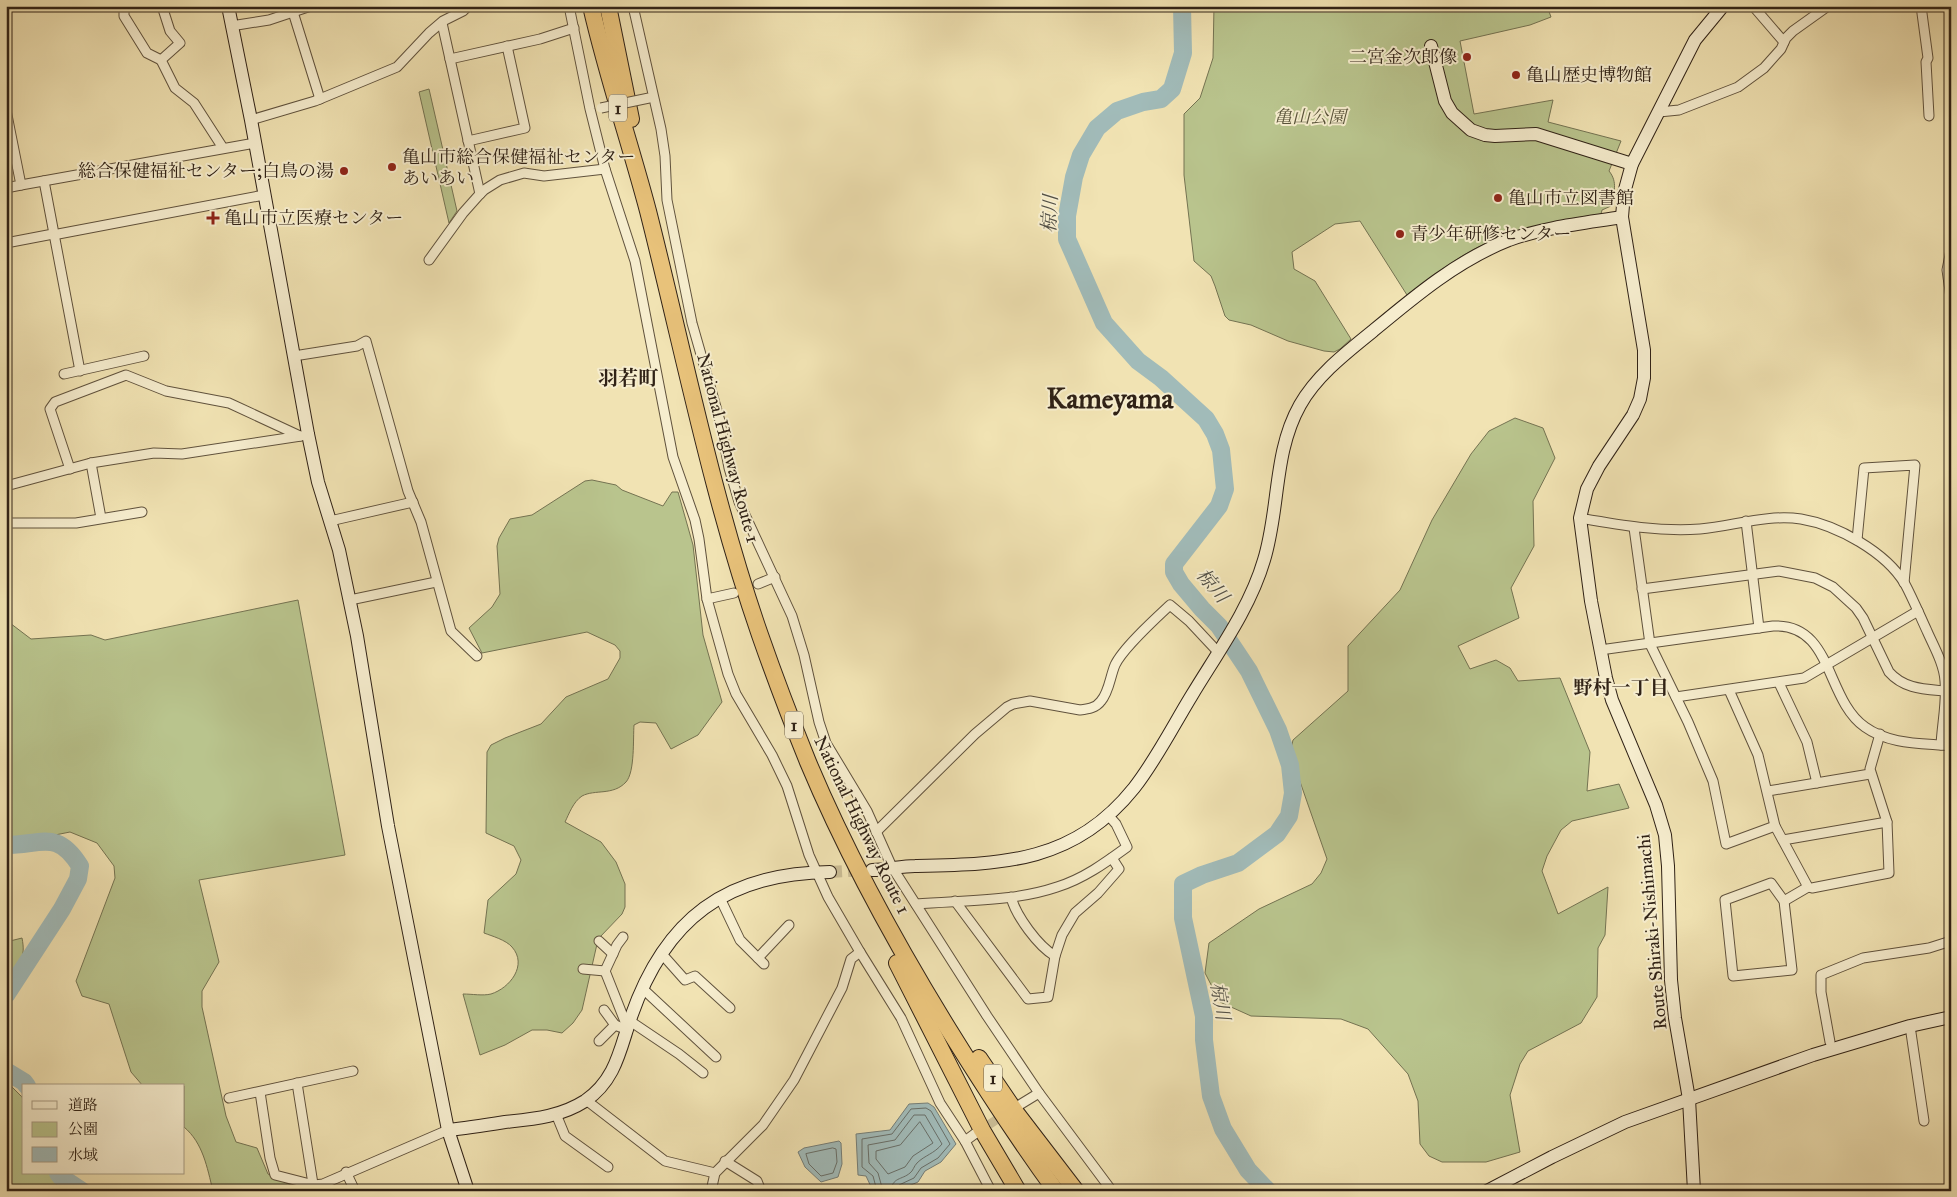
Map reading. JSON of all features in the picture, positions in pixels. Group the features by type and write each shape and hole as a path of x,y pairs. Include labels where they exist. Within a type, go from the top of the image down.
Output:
{"highway":[{"name":"National Highway Route 1","path":"592,6 604,61 647,210 703,439 732,544 759,633 808,763 842,836 911,968 1000,1113 1056,1191"},
{"name":"National Highway Route 1","path":"608,6 620,58 647,210"},
{"name":"1","path":"842,836 848,865 859,889 982,1130 1018,1191"},
{"name":"1","path":"911,968 921,972 1017,1114 1076,1191"}],"street":[{"path":"124,6 124,16 147,52 161,60 175,88 194,103 223,148"},
{"path":"161,60 180,43 170,31 162,6"},
{"path":"228,6 294,356 304,435 330,521 350,600 388,826 448,1130 468,1191"},
{"path":"231,26 269,20 311,6"},
{"path":"251,120 320,99 396,67 442,23 468,6"},
{"path":"569,6 590,109 605,170 635,261 673,457 695,520 707,599 713,625 736,694 772,755 787,786 816,872 860,952 901,1018 940,1103 964,1141 991,1191"},
{"path":"633,6 665,156 667,200 692,323 720,421 732,484 792,616 804,655 814,705 826,743 868,811 892,867 987,1016 1040,1093 1112,1191"},
{"name":"Route Shiraki-Nishimachi","path":"1694,1191 1689,1099 1675,1018 1671,980 1668,866 1665,835 1656,805 1612,700 1600,650 1580,518 1587,489 1599,466 1633,415 1640,399 1644,378 1644,350 1622,217 1624,193 1632,164 1695,40 1712,12 1723,6"},
{"path":"1753,6 1784,42"},
{"path":"1659,112 1679,110 1738,87 1764,68 1781,49 1793,31 1828,6"},
{"path":"1921,6 1928,58 1926,62 1929,116"},
{"path":"293,12 320,99"},
{"path":"442,23 480,194"},
{"path":"450,59 540,39 574,28"},
{"path":"468,141 525,128 508,46"},
{"path":"1431,46 1445,101 1452,113 1471,130 1495,136 1536,134 1632,164"},
{"path":"590,109 652,97"},
{"path":"6,110 21,185"},
{"path":"6,188 255,142"},
{"path":"429,260 463,213 480,194 500,180 524,173 544,176 605,170"},
{"path":"44,181 80,371"},
{"path":"6,243 264,195"},
{"path":"872,870 892,867 992,863 1032,856 1070,842 1108,815 1141,778 1252,591 1266,556 1279,467 1289,430 1302,403 1324,374 1406,304 1474,256 1524,235 1622,217"},
{"path":"1951,250 1947,270 1951,298"},
{"path":"294,356 357,346 366,341 408,491 421,522 436,582 451,630 477,656"},
{"path":"64,374 144,356"},
{"path":"70,469 50,409 55,402 126,375 166,391 229,404 304,435"},
{"path":"6,486 91,463 154,453 182,454 304,435"},
{"path":"91,463 101,518"},
{"path":"1857,540 1864,468 1915,465 1904,582"},
{"path":"330,521 413,502"},
{"path":"6,523 76,522 142,512"},
{"path":"1580,518 1634,528 1664,530 1702,529 1775,518 1802,520 1828,526 1857,540 1886,563 1904,582 1940,658 1946,679 1941,745"},
{"path":"1746,521 1759,628"},
{"path":"1634,528 1650,644 1713,781 1726,844 1775,826"},
{"path":"1642,589 1779,571 1814,578 1833,587 1856,608 1863,618 1889,672 1901,683 1918,688 1945,691"},
{"path":"758,584 775,577"},
{"path":"350,600 436,582"},
{"path":"707,599 734,593"},
{"path":"876,832 975,734 1007,707 1030,701 1080,710 1097,706 1103,700 1115,666 1121,656 1170,605 1219,649"},
{"path":"1676,697 1804,678 1918,611"},
{"path":"1600,650 1786,626 1804,632 1815,644 1842,699 1865,727 1906,742 1951,746"},
{"path":"1780,683 1807,742 1817,783"},
{"path":"1729,690 1758,755 1775,826 1808,887"},
{"path":"1784,901 1808,887 1812,888 1889,874 1887,822 1870,774 1880,734"},
{"path":"1768,791 1870,774"},
{"path":"916,904 1011,897 1057,887 1091,872 1127,847 1116,824 1108,815"},
{"path":"1783,840 1887,822"},
{"path":"955,901 1028,999 1048,997 1055,956 1062,935 1075,913 1098,893 1119,869 1112,858"},
{"path":"260,1092 270,1158 275,1174 312,1188 448,1130 540,1118 566,1111 586,1100 608,1078 618,1061 642,988 650,971 661,953 680,930 704,908 736,890 769,878 830,872"},
{"path":"1771,883 1784,901 1792,970 1732,976 1725,900 1771,883"},
{"path":"1011,897 1014,908 1045,950 1055,956"},
{"path":"720,898 740,940 761,961 790,925"},
{"path":"605,970 623,938"},
{"path":"599,940 613,954"},
{"path":"1830,1042 1821,992 1821,974 1863,958 1929,948 1951,941"},
{"path":"711,1191 715,1173 763,1125 794,1080 842,988 851,959 860,952"},
{"path":"661,953 685,980 695,976 730,1008"},
{"path":"583,969 605,970"},
{"path":"605,970 629,1025"},
{"path":"642,988 716,1057"},
{"path":"604,1010 615,1025"},
{"path":"1488,1191 1552,1156 1625,1122 1813,1055 1910,1026 1951,1017"},
{"path":"599,1041 615,1025 629,1025 680,1054 703,1073"},
{"path":"1910,1026 1924,1121"},
{"path":"229,1098 353,1071"},
{"path":"297,1083 312,1188"},
{"path":"1021,1104 1040,1093"},
{"path":"586,1100 665,1161 715,1173"},
{"path":"556,1114 565,1136 608,1167"},
{"path":"964,1141 976,1133"},
{"path":"726,1161 757,1181 761,1191"},
{"path":"346,1172 355,1191"}],"green space":[{"name":"亀山公園","path":"1214,6 1547,6 1551,17 1530,25 1460,41 1474,114 1553,100 1548,122 1621,141 1609,171 1614,179 1611,206 1602,210 1601,214 1558,221 1502,236 1457,259 1407,295 1360,221 1335,224 1292,252 1294,269 1315,281 1351,339 1340,349 1334,352 1324,351 1288,341 1251,325 1229,320 1225,316 1211,276 1194,261 1184,175 1184,114 1200,98 1213,58"},
{"path":"429,89 457,211 449,223 419,92"},
{"path":"1515,418 1543,428 1555,458 1533,501 1534,546 1511,588 1519,618 1458,646 1470,669 1496,660 1510,668 1518,681 1560,678 1590,752 1587,791 1619,784 1629,808 1572,821 1561,830 1547,856 1542,871 1558,914 1608,887 1605,935 1598,948 1597,997 1581,1023 1528,1051 1520,1064 1510,1095 1520,1152 1486,1162 1442,1162 1429,1156 1420,1144 1418,1101 1408,1074 1368,1029 1341,1019 1251,1016 1220,1002 1205,973 1209,943 1259,909 1312,884 1321,873 1327,859 1290,753 1293,740 1348,691 1348,646 1400,590 1432,520 1471,454 1489,431"},
{"path":"592,480 616,485 622,490 663,506 672,492 678,492 693,545 703,635 722,702 698,735 671,749 656,723 640,722 634,725 631,771 626,782 610,791 582,796 574,805 565,822 601,842 616,862 625,884 625,907 622,914 600,937 582,1010 573,1023 562,1033 532,1030 505,1045 480,1055 463,994 491,994 505,987 515,975 518,961 512,947 503,940 484,933 488,900 516,874 521,860 514,846 486,833 487,752 491,745 541,724 566,697 608,679 620,658 620,651 615,645 587,632 482,653 469,628 492,607 500,594 497,546 499,538 510,519 532,515 585,481"},
{"path":"298,600 345,855 199,880 219,962 202,991 202,1007 226,1116 236,1142 257,1148 268,1174 303,1191 213,1191 200,1148 196,1140 185,1128 185,1084 141,1084 131,1072 109,1004 82,996 76,981 115,878 114,866 97,843 70,832 10,844 6,843 6,620 31,639 91,635 105,640"},
{"path":"22,938 23,951 21,960 6,978 6,942"},
{"path":"6,1081 22,1097 22,1174 52,1174 59,1191 6,1191"}],"water":[{"path":"928,1103 934,1107 956,1144 941,1162 925,1171 918,1182 899,1190 873,1191 866,1176 858,1175 856,1134 890,1130 909,1104"},
{"path":"839,1141 841,1143 842,1164 838,1177 821,1182 805,1167 798,1152 804,1148"}],"waterway":[{"name":"椋川","path":"1182,6 1183,53 1172,89 1161,99 1143,102 1117,111 1097,128 1081,155 1074,177 1067,216 1067,239 1104,323 1138,361 1161,378 1206,419 1215,434 1221,450 1225,489 1219,506 1174,564 1174,572 1181,584 1219,626 1249,671 1278,730 1290,765 1293,793 1289,816 1277,834 1238,863 1202,875 1183,884 1183,918 1204,1016 1204,1040 1211,1096 1223,1129 1248,1170 1268,1191"},
{"path":"6,845 39,842 56,843 72,854 80,866 78,879 62,909 6,995"},
{"path":"6,1071 26,1084"},
{"path":"59,1174 82,1191"}],"tunnel":[{"path":"830,872 867,870"},
{"path":"978,1132 1005,1114"}],"place":[{"name":"二宮金次郎像","path":"1467,57"},
{"name":"亀山歴史博物館","path":"1516,75"},
{"name":"亀山市総合保健福祉センター あいあい","path":"392,167"},
{"name":"総合保健福祉センター;白鳥の湯","path":"344,171"},
{"name":"亀山市立図書館","path":"1498,198"},
{"name":"亀山市立医療センター","path":"213,218"},
{"name":"青少年研修センター","path":"1400,234"}],"district":[{"name":"羽若町","path":"628,378"},
{"name":"Kameyama","path":"1110,398"},
{"name":"野村一丁目","path":"1621,687"}]}
